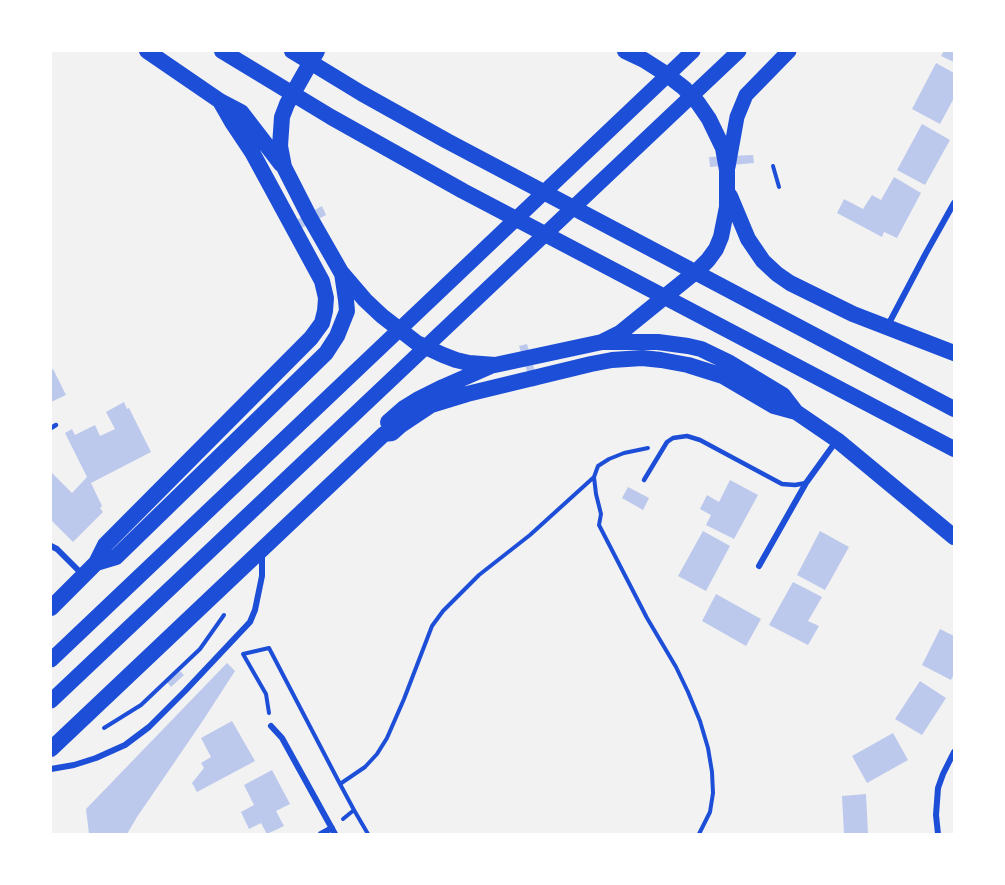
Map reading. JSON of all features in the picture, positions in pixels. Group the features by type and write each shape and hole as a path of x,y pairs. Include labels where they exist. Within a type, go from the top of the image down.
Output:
{"highway":[{"path":"147,51 220,101 241,112 284,167 341,272 382,316 417,343 456,360 495,365"},
{"path":"222,51 331,117 463,191 954,449"},
{"path":"292,51 371,99 523,182 954,409"},
{"path":"284,167 280,146 282,117 299,81 317,51"},
{"path":"602,342 620,333 708,260 721,237 727,207 727,170 723,148 710,119 684,88 645,60 625,51"},
{"path":"51,608 96,562 105,545 311,338 322,322 326,298 315,265 252,152 220,101"},
{"path":"728,192 748,239 763,261 777,274 824,300 886,328 954,353"},
{"path":"96,562 116,557 326,353 337,336 346,311 341,272"},
{"path":"384,434 385,426 404,408 442,387 495,365 602,342 658,342 700,349 730,363 783,395 796,411 837,440 954,537"},
{"path":"51,749 384,434 392,433 431,405 612,360 642,358 688,365 723,376 774,406 796,411"}],"main road":[{"path":"51,660 693,51"},
{"path":"51,702 739,51"},
{"path":"727,170 742,102 751,88 789,51"}],"street":[{"path":"886,328 954,203"},
{"path":"759,566 807,483 837,440"},
{"path":"51,546 57,549 83,575"},
{"path":"51,769 96,758 125,745 138,736 239,635 250,622 255,610 262,576 262,549"},
{"path":"271,726 282,738 334,831 321,834"},
{"path":"938,834 936,815 938,788 954,752"}],"lane":[{"path":"644,480 667,442 682,436 700,440 782,484 807,483"}],"path":[{"path":"773,166 779,187"},
{"path":"656,447 624,453 598,466 594,477 601,514 599,525 647,618 676,668 700,721 712,772 713,793 710,812 699,834"},
{"path":"340,784 365,767 387,738 432,626 443,612 480,575 530,535 594,477"},
{"path":"103,729 141,705 200,649 226,612"},
{"path":"271,726 266,694 243,654 269,648 368,834"},
{"path":"334,831 354,810"}],"building":[{"path":"944,51 954,51 954,62 941,56"},
{"path":"936,63 954,73 954,98 940,124 912,109"},
{"path":"922,124 950,140 925,185 897,170"},
{"path":"753,155 754,163 710,167 709,157"},
{"path":"894,177 921,193 897,238 884,232 882,237 837,213 844,199 863,209 872,195 881,200"},
{"path":"322,206 326,215 289,235 284,227"},
{"path":"527,344 539,385 532,387 519,346"},
{"path":"53,369 66,395 51,402 51,370"},
{"path":"124,402 151,452 91,483 103,512 73,542 51,520 51,472 72,493 87,477 65,433 72,429 75,435 95,425 100,436 115,429 106,412"},
{"path":"730,480 758,495 734,539 706,525 711,515 700,509 707,495 719,502"},
{"path":"628,487 649,498 643,510 622,498"},
{"path":"703,531 730,546 706,591 678,576"},
{"path":"820,531 849,547 825,590 797,575"},
{"path":"793,582 822,597 808,621 819,626 808,645 769,625"},
{"path":"716,594 761,619 746,646 702,621"},
{"path":"940,629 954,636 954,674 951,680 922,665"},
{"path":"227,663 235,671 127,834 89,834 86,809"},
{"path":"180,671 184,675 171,687 167,682"},
{"path":"920,681 946,698 922,735 895,719"},
{"path":"232,721 255,761 197,792 192,783 204,768 201,763 211,757 201,738"},
{"path":"893,733 908,760 867,783 852,756"},
{"path":"272,770 290,804 276,811 284,826 267,834 261,823 249,829 241,812 254,805 244,785"},
{"path":"866,794 868,834 844,834 842,796"}]}
